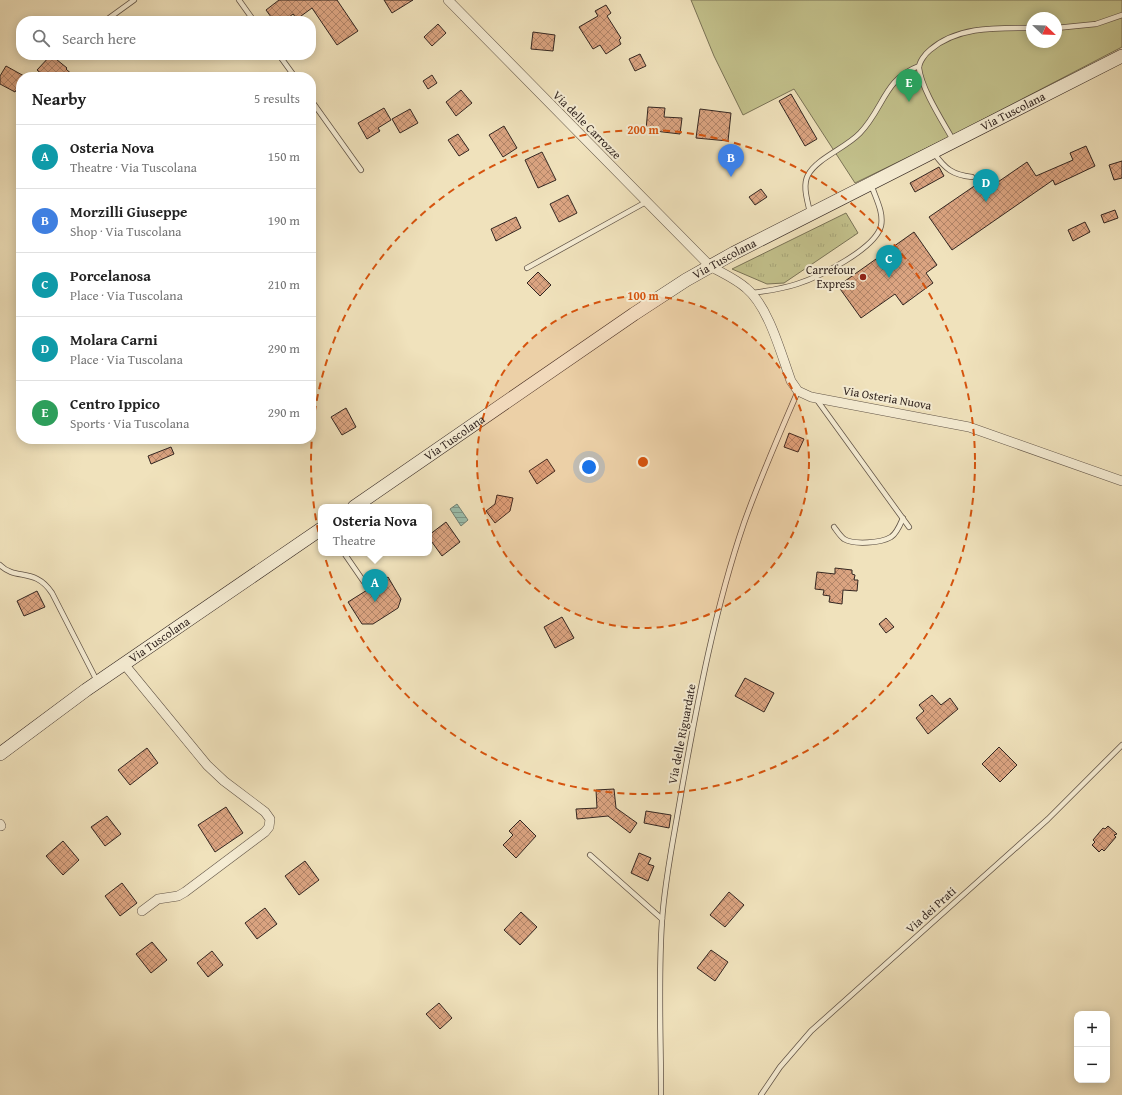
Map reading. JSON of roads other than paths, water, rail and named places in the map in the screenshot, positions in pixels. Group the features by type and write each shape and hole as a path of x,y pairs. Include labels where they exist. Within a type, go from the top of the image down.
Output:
{"main road":[{"name":"Via Tuscolana","path":"358,504 617,326 710,266 1122,56"},
{"name":"Via Tuscolana","path":"0,754 98,682 318,531"}],"street":[{"name":"Via delle Carrozze","path":"448,0 710,266"},
{"path":"710,266 739,283 752,294 764,313 791,381 798,391"},
{"name":"Via Osteria Nuova","path":"798,391 816,398 970,427 1122,481"},
{"path":"124,664 207,765 224,781 265,812 270,819 269,827 265,832 185,892 178,896 158,899 142,911"}],"lane":[{"path":"111,16 134,0"},
{"path":"239,0 250,16"},
{"path":"1062,27 1091,25 1122,15"},
{"path":"810,214 806,187 809,173 816,165 855,138 873,118 896,79 919,66 928,52 940,43 955,36 983,29 1026,28"},
{"path":"283,60 291,72"},
{"path":"919,66 925,88 953,142"},
{"path":"316,107 361,170"},
{"path":"933,152 943,165 951,172 972,177"},
{"path":"752,294 788,287 814,278 852,255 874,239 879,231 881,218 870,184"},
{"path":"527,268 646,202"},
{"name":"Via delle Riguardate","path":"661,1095 660,977 662,919 668,874 690,746 719,610 744,523 798,391"},
{"path":"816,398 909,527"},
{"path":"834,527 843,538 849,541 878,540 892,536 900,526 903,518"},
{"path":"346,556 364,582"},
{"path":"0,565 9,571 26,574 40,579 49,588 98,682"},
{"name":"Via dei Prati","path":"761,1095 780,1067 811,1031 1048,819 1122,745"},
{"path":"590,855 662,919"}],"place":[{"name":"Centro Ippico","path":"909,102"},
{"name":"Morzilli Giuseppe","path":"731,177"},
{"name":"Molara Carni","path":"986,202"},
{"name":"Carrefour Express","path":"863,277"},
{"name":"Porcelanosa","path":"889,278"},
{"name":"Osteria Nova","path":"375,602"}]}
